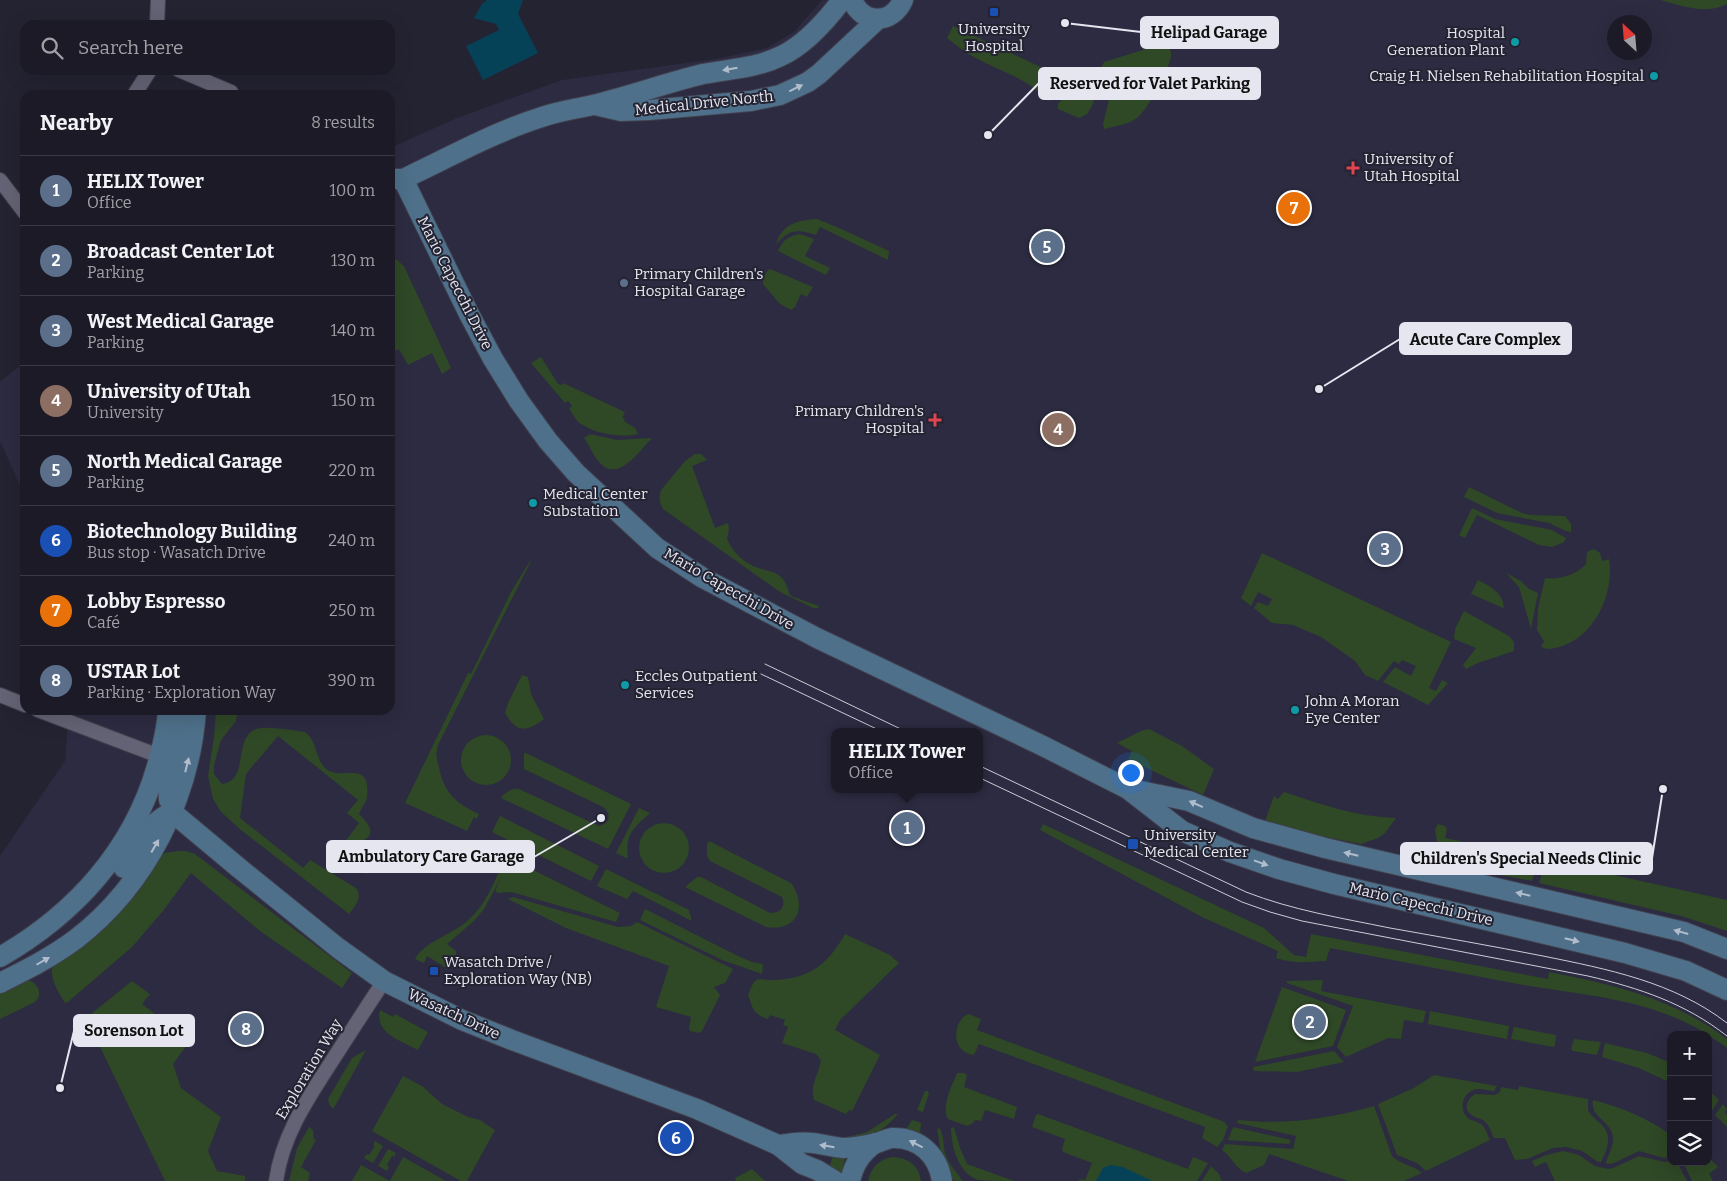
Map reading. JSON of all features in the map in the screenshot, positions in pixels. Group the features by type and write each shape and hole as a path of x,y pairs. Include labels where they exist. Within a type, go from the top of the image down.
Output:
{"main road":[{"name":"Medical Drive North","path":"396,179 519,125 565,110 593,105 685,79 769,62 783,56 803,41 842,0"},
{"path":"852,0 861,14 874,18"},
{"name":"Medical Drive North","path":"593,105 621,111 648,110 751,101 780,95 808,82 819,74 874,18 887,17 895,13 903,0"},
{"name":"Mario Capecchi Drive","path":"396,179 469,314 519,401 548,441 576,473 657,548 703,578 764,612 1128,788 1182,831 1230,852 1279,870 1625,953 1686,971 1727,990"},
{"path":"0,957 39,932 77,900 102,873 129,833 146,797 159,756 167,715"},
{"path":"172,812 168,794 168,783 177,744 177,715"},
{"path":"0,984 63,948 90,928 125,891 160,838 172,812 187,766 195,715"},
{"name":"Mario Capecchi Drive","path":"1128,788 1189,801 1253,828 1325,848 1684,932 1727,949"},
{"path":"77,900 96,892 115,878 124,868 151,827 172,812"},
{"name":"Wasatch Drive","path":"172,812 338,948 384,980 462,1020 697,1109 778,1145 802,1164 817,1170 835,1181"},
{"name":"Wasatch Drive","path":"778,1145 812,1142 844,1148 875,1143 890,1138 906,1139 920,1145 932,1155 943,1179"},
{"path":"850,1181 857,1161 875,1143"}],"street":[{"path":"157,20 158,0"},
{"path":"137,90 147,75"},
{"path":"191,75 226,90"},
{"path":"0,180 20,206"},
{"path":"0,696 20,703"},
{"path":"51,715 159,756"},
{"name":"Exploration Way","path":"276,1181 282,1154 298,1116 384,980"}],"shaded area":[{"path":"822,0 1727,0 1727,1181 0,1181 0,856 65,761 69,715 395,715 395,146 457,118 562,80 715,59 767,48 795,31"},
{"path":"20,366 20,485 0,441 0,382"}],"green space":[{"path":"1660,0 1727,0 1727,4 1711,9 1702,9 1685,7"},
{"path":"953,26 1047,70 1064,73 1067,79 1062,89 1058,95 1049,101 1022,80 982,62 962,50 947,38"},
{"path":"1162,44 1168,45 1171,59 1164,77 1147,106 1137,118 1126,124 1104,129 1103,124 1111,92 1101,68 1104,62"},
{"path":"1076,75 1087,83 1094,96 1094,102 1087,114 1079,118 1058,109 1058,104 1068,92"},
{"path":"817,219 889,251 888,260 820,227 816,235 799,231 794,232 785,235 776,244 782,232 792,224"},
{"path":"800,234 814,239 805,256 830,268 826,275 778,251 786,239"},
{"path":"395,259 404,266 451,368 442,374 432,353 408,365 399,349 395,351"},
{"path":"769,269 813,287 807,297 801,294 795,307 791,310 780,304 763,284 763,277"},
{"path":"541,357 558,384 562,385 563,383 625,412 622,418 625,418 624,421 635,428 638,434 624,436 608,434 579,423 569,408 572,406 568,401 565,403 531,363"},
{"path":"590,434 617,440 652,438 628,463 621,468 613,469 606,468 595,456 584,438"},
{"path":"695,454 701,454 707,460 692,466 715,528 728,523 727,539 741,558 751,565 778,575 784,581 791,596 819,606 818,608 813,608 780,592 663,509 660,500 661,490 685,461"},
{"path":"1469,487 1522,513 1565,516 1571,524 1571,532 1549,523 1497,513 1464,497"},
{"path":"1472,508 1495,519 1552,530 1566,538 1564,542 1552,547 1539,545 1477,515 1465,538 1459,535"},
{"path":"1594,549 1600,553 1602,561 1609,559 1609,586 1599,612 1592,624 1571,642 1552,649 1541,647 1544,641 1537,630 1538,608 1545,578 1572,574 1586,564 1587,552"},
{"path":"1262,553 1451,642 1429,688 1436,691 1442,680 1448,683 1428,705 1383,682 1395,667 1411,676 1416,666 1402,660 1399,664 1394,661 1378,681 1365,675 1355,661 1321,637 1293,625 1272,623 1254,608 1258,602 1268,606 1272,599 1258,592 1251,606 1241,598"},
{"path":"530,561 438,745 437,759 441,777 448,791 464,806 479,814 477,819 474,817 467,831 405,803 468,673 471,674 511,592"},
{"path":"1506,573 1538,593 1531,629 1519,587"},
{"path":"1478,580 1501,597 1503,608 1471,594"},
{"path":"1464,611 1509,636 1514,642 1514,651 1466,669 1463,665 1476,648 1454,639 1455,629"},
{"path":"522,675 528,677 531,694 544,719 523,729 514,725 505,713"},
{"path":"216,715 237,715 236,721 221,740 214,765 214,774 222,784 231,781 236,774 246,738 252,731 261,728 305,732 312,740 319,759 325,768 332,772 360,774 364,778 367,785 367,797 359,814 367,823 370,834 353,848 349,854 356,863 364,861 368,867 374,869 366,874 335,855 359,823 347,813 358,800 278,736 246,774 240,818 303,868 310,860 356,888 359,895 358,899 349,914 241,830 221,812 213,799 208,776"},
{"path":"1149,729 1182,746 1214,769 1203,795 1128,759 1132,751 1117,743"},
{"path":"486,735 496,737 504,742 509,750 511,760 509,770 504,778 496,783 486,785 476,783 468,778 463,770 461,760 463,750 468,742 476,737"},
{"path":"524,753 631,804 608,849 501,798 508,791 519,789 599,826 606,823 609,815 603,807 524,769"},
{"path":"1284,792 1353,812 1396,818 1385,833 1378,838 1361,844 1316,835 1265,821 1274,796 1278,799"},
{"path":"639,808 650,813 629,836 628,857 626,858 616,853"},
{"path":"500,816 599,866 591,881 492,832"},
{"path":"664,823 674,825 682,830 687,838 689,848 687,858 682,866 674,871 664,873 654,871 646,866 641,858 639,848 641,838 646,830 654,825"},
{"path":"1043,824 1264,928 1294,955 1306,957 1311,934 1548,979 1549,972 1597,982 1642,995 1685,1013 1727,1039 1727,1048 1712,1038 1712,1031 1702,1031 1655,1010 1630,1003 1523,985 1330,948 1326,961 1295,962 1282,960 1276,958 1278,951 1204,918 1040,830"},
{"path":"1438,824 1445,826 1447,829 1445,838 1528,856 1531,844 1534,842 1545,844 1532,881 1485,872 1450,860 1444,855 1438,843 1435,829"},
{"path":"709,841 791,883 799,901 799,909 792,922 777,928 766,927 685,887 697,877 701,877 770,913 777,912 783,907 782,897 710,861 707,856 707,844"},
{"path":"1551,846 1557,850 1555,862 1727,900 1727,931 1681,916 1539,883"},
{"path":"178,851 195,854 352,973 342,988 260,931 191,873 163,911 132,947 65,1003 53,979 52,968 54,964 152,864 165,853"},
{"path":"505,856 620,913 616,922 511,892 498,893 495,891 502,876 484,909 474,921 447,944 456,951 456,955 448,969 427,956 424,963 415,959 424,948 465,923 479,909"},
{"path":"606,869 689,910 692,921 633,891 627,899 597,886"},
{"path":"513,897 618,927 631,926 637,922 733,969 725,983 714,987 720,995 702,1031 699,1033 690,1031 691,1017 656,1007 669,966 566,928 508,899"},
{"path":"645,909 738,956 763,964 762,974 722,960 640,920"},
{"path":"845,934 890,955 899,963 840,1020 835,1030 880,1055 852,1111 849,1110 846,1114 814,1100 814,1085 821,1060 816,1054 782,1043 788,1027 783,1025 785,1020 770,1015 768,1019 756,1013 748,995 756,980 797,977 816,968 832,954"},
{"path":"28,980 35,984 39,990 39,996 35,1002 0,1019 0,993"},
{"path":"1323,980 1321,991 1426,1011 1423,1023 1404,1020 1401,1039 1388,1038 1346,1057 1337,1047 1353,1006 1287,983 1287,981"},
{"path":"132,981 150,994 142,1004 190,1041 173,1064 181,1088 221,1117 208,1151 217,1171 245,1176 245,1181 165,1181 86,1018"},
{"path":"1282,987 1346,1010 1333,1046 1255,1062"},
{"path":"380,1010 393,1017 395,1014 428,1032 418,1050 390,1035 385,1030 379,1018"},
{"path":"1430,1011 1509,1026 1507,1039 1428,1024"},
{"path":"969,1014 981,1019 977,1030 1225,1122 1228,1126 1223,1140 1217,1147 1202,1138 1205,1127 979,1044 974,1055 965,1052 957,1041 956,1034 960,1021"},
{"path":"1514,1027 1556,1035 1555,1046 1511,1039"},
{"path":"1574,1039 1601,1042 1597,1055 1573,1051 1571,1049"},
{"path":"1605,1043 1647,1053 1667,1061 1667,1081 1639,1068 1602,1057"},
{"path":"366,1050 333,1109 328,1099 352,1058"},
{"path":"1334,1051 1344,1062 1297,1072 1254,1071 1253,1067"},
{"path":"957,1073 967,1075 964,1087 1017,1107 1014,1119 985,1110 981,1121 975,1120 967,1126 948,1119 946,1102"},
{"path":"1434,1075 1497,1086 1494,1091 1473,1090 1466,1095 1463,1103 1466,1116 1483,1126 1490,1140 1426,1171 1417,1163 1397,1155 1378,1104 1414,1088"},
{"path":"403,1076 422,1086 442,1104 468,1117 480,1120 495,1130 467,1181 461,1181 372,1131"},
{"path":"1519,1086 1588,1099 1588,1110 1605,1129 1608,1138 1607,1148 1601,1162 1598,1162 1582,1151 1566,1147 1553,1148 1527,1159 1515,1160 1505,1138 1494,1138 1486,1123 1470,1114 1467,1105 1475,1094 1495,1095 1500,1092 1501,1087 1518,1090"},
{"path":"925,1091 929,1093 923,1112 917,1110"},
{"path":"1712,1094 1719,1100 1712,1110"},
{"path":"1593,1100 1614,1106 1653,1123 1667,1132 1667,1157 1639,1151 1614,1163 1607,1164 1606,1162 1612,1147 1612,1132 1594,1111"},
{"path":"1723,1104 1727,1109 1725,1112 1727,1115 1727,1127 1715,1115"},
{"path":"1374,1106 1392,1156 1422,1173 1404,1181 1348,1181 1269,1154 1264,1165 1246,1173 1239,1169 1222,1150 1225,1144 1293,1149 1296,1136 1237,1123 1238,1120 1273,1122 1306,1120"},
{"path":"895,1114 898,1114 872,1135 839,1139 867,1132"},
{"path":"1038,1114 1188,1169 1193,1157 1208,1163 1197,1181 1078,1181 1080,1179 1085,1180 1092,1163 1063,1152 1065,1139 1032,1127"},
{"path":"912,1120 921,1123 920,1135 905,1131"},
{"path":"309,1127 313,1130 314,1139 316,1140 301,1167 310,1173 308,1181 289,1181 297,1148"},
{"path":"954,1127 967,1164 1014,1181 978,1180 971,1177 961,1166 955,1153 951,1128"},
{"path":"1233,1127 1291,1140 1289,1144 1228,1140"},
{"path":"937,1128 940,1129 943,1138 945,1153 963,1181 955,1181 947,1169 942,1156"},
{"path":"375,1141 383,1146 373,1163 364,1158 367,1154 369,1155 375,1146 373,1145"},
{"path":"388,1149 396,1153 387,1165 389,1167 387,1171 378,1166"},
{"path":"1563,1151 1579,1155 1595,1166 1608,1169 1639,1156 1667,1162 1667,1166 1679,1166 1687,1181 1555,1181 1546,1162 1535,1167 1532,1161"},
{"path":"834,1153 846,1155 841,1175 829,1168"},
{"path":"403,1157 446,1181 390,1181"},
{"path":"891,1157 902,1158 915,1166 921,1181 868,1181 876,1165 882,1160"},
{"path":"1712,1160 1718,1167 1709,1174 1713,1181 1692,1181 1685,1166 1712,1166"},
{"path":"361,1165 390,1181 352,1181"},
{"path":"1211,1166 1219,1174 1222,1181 1202,1181"},
{"path":"752,1169 765,1181 736,1181 735,1178"}],"water":[{"path":"487,0 523,0 518,14 538,53 483,80 466,46 499,30 496,24 474,18 482,4"},
{"path":"1110,1165 1123,1167 1152,1181 1096,1181 1103,1168"}],"tram line":[{"path":"765,664 899,728"},
{"path":"761,674 875,728"},
{"path":"983,767 1246,892 1263,898 1335,917 1543,956 1615,972 1662,987 1685,997 1727,1023"},
{"path":"983,779 1242,902 1270,912 1302,921 1607,981 1661,998 1695,1014 1727,1036"}],"place":[{"name":"University Hospital","path":"994,12"},
{"name":"Helipad Garage","path":"1065,23"},
{"name":"Hospital Generation Plant","path":"1515,42"},
{"name":"Craig H. Nielsen Rehabilitation Hospital","path":"1654,76"},
{"name":"Reserved for Valet Parking","path":"988,135"},
{"name":"University of Utah Hospital","path":"1353,168"},
{"name":"Lobby Espresso","path":"1294,208"},
{"name":"North Medical Garage","path":"1047,247"},
{"name":"Primary Children's Hospital Garage","path":"624,283"},
{"name":"Acute Care Complex","path":"1319,389"},
{"name":"Primary Children's Hospital","path":"935,420"},
{"name":"University of Utah","path":"1058,429"},
{"name":"Medical Center Substation","path":"533,503"},
{"name":"West Medical Garage","path":"1385,549"},
{"name":"Eccles Outpatient Services","path":"625,685"},
{"name":"John A Moran Eye Center","path":"1295,710"},
{"name":"Children's Special Needs Clinic","path":"1663,789"},
{"name":"Ambulatory Care Garage","path":"601,818"},
{"name":"HELIX Tower","path":"907,828"},
{"name":"University Medical Center","path":"1133,844"},
{"name":"Wasatch Drive / Exploration Way (NB)","path":"434,971"},
{"name":"Broadcast Center Lot","path":"1310,1022"},
{"name":"USTAR Lot","path":"246,1029"},
{"name":"Sorenson Lot","path":"60,1088"},
{"name":"Biotechnology Building","path":"676,1138"}]}
